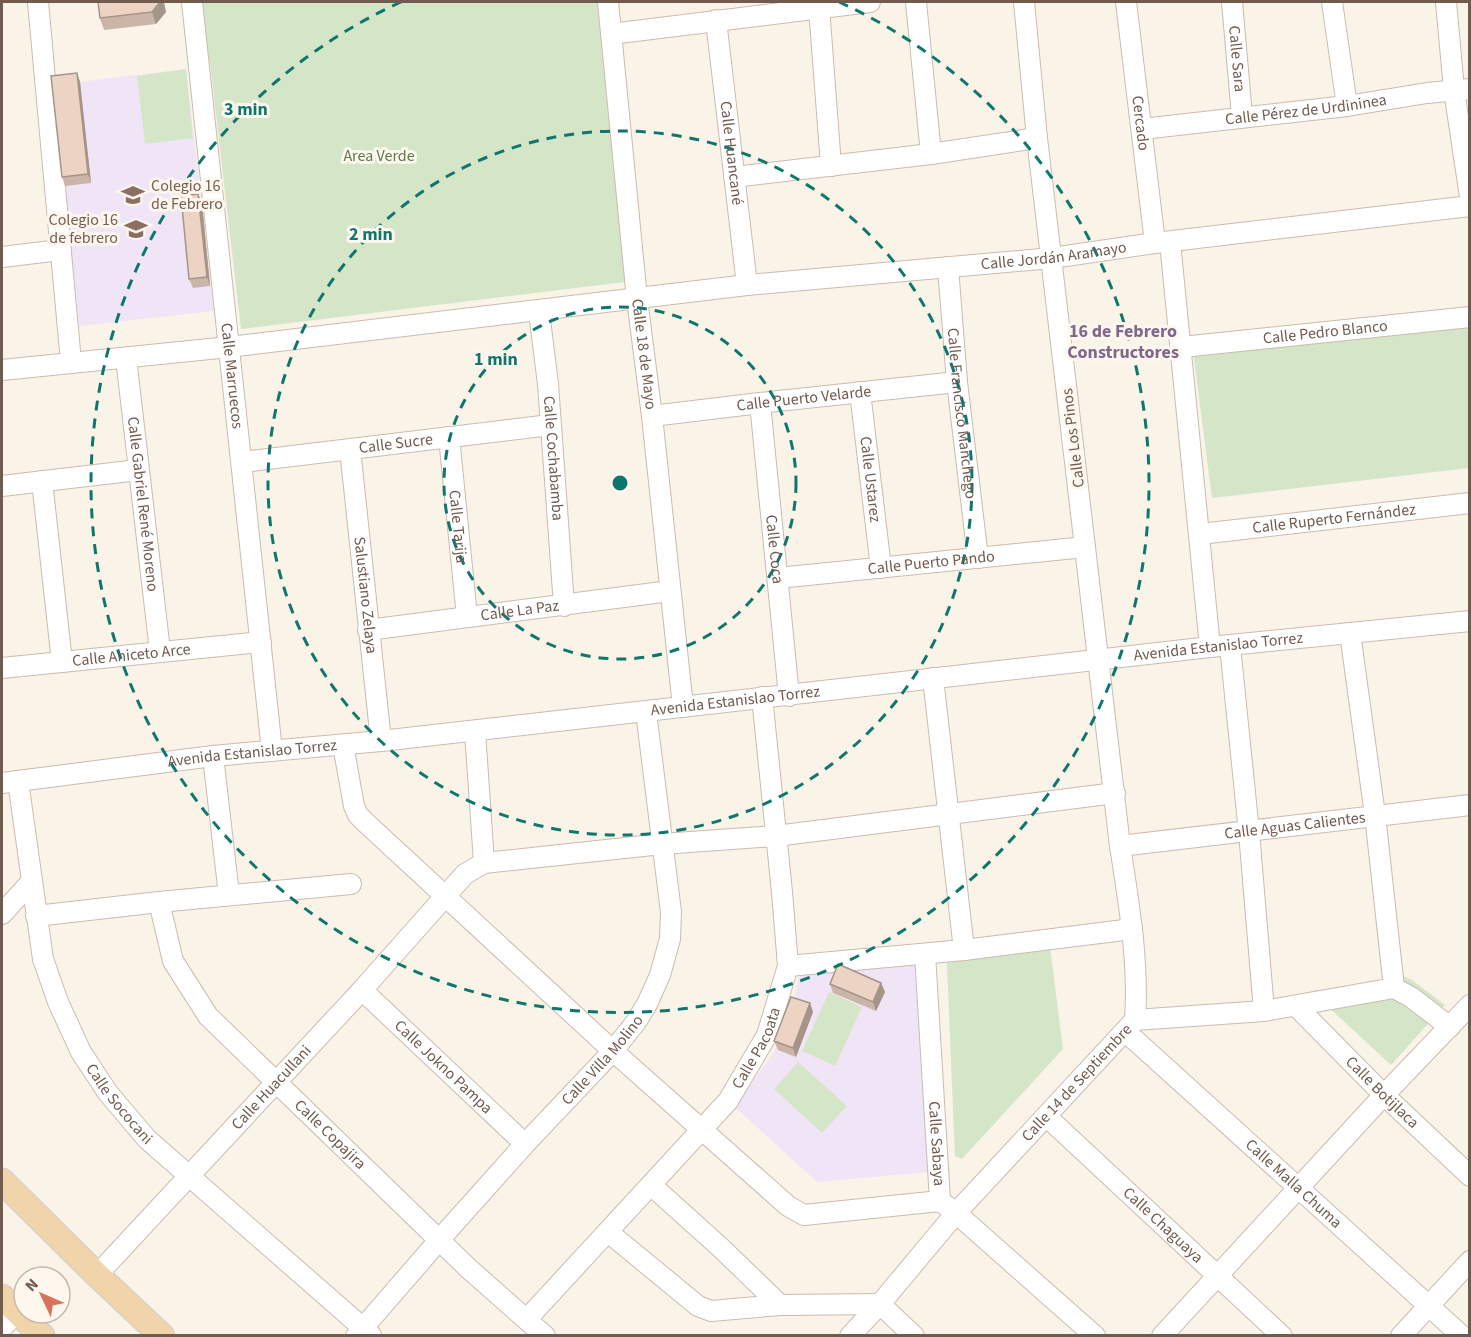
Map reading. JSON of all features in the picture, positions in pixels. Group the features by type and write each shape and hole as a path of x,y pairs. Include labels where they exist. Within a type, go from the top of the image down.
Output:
{"main road":[{"path":"2,1181 97,1275 162,1335"},
{"path":"7,1312 42,1335"}],"street":[{"path":"38,2 71,362"},
{"name":"Calle Marruecos","path":"192,2 243,462 272,751"},
{"name":"Calle 18 de Mayo","path":"608,2 637,299 683,707"},
{"path":"610,34 870,2"},
{"path":"916,2 931,154"},
{"name":"Calle Los Pinos","path":"1024,2 1037,138 1098,660"},
{"name":"Cercado","path":"1126,2 1142,129 1182,347 1210,647"},
{"name":"Calle Sara","path":"1232,2 1242,116"},
{"path":"1332,2 1347,106"},
{"path":"1446,2 1462,90 1470,197"},
{"path":"819,7 831,166"},
{"name":"Calle Huancané","path":"716,20 747,285"},
{"name":"Calle Pérez de Urdininea","path":"1142,129 1347,106 1462,90"},
{"path":"734,177 931,154 1037,138"},
{"name":"Calle Jordán Aramayo","path":"2,370 538,312 747,285 1052,258 1163,242 1470,206"},
{"path":"2,257 60,250"},
{"name":"Calle Francisco Manchego","path":"948,267 957,382 978,558"},
{"name":"Calle Cochabamba","path":"538,312 548,384 564,606"},
{"name":"Calle Pedro Blanco","path":"1182,347 1470,317"},
{"name":"Calle Gabriel René Moreno","path":"126,358 160,651"},
{"name":"Calle Puerto Velarde","path":"652,416 957,382"},
{"name":"Calle Ustarez","path":"860,392 881,568"},
{"name":"Calle Coca","path":"760,403 789,696"},
{"name":"Calle Sucre","path":"243,462 550,425"},
{"name":"Calle Tarija","path":"449,437 467,617"},
{"name":"Salustiano Zelaya","path":"350,449 381,741"},
{"path":"2,486 138,470"},
{"path":"42,481 62,662"},
{"name":"Calle Ruperto Fernández","path":"1200,534 1470,502"},
{"name":"Calle Puerto Pando","path":"778,578 1085,547"},
{"name":"Calle La Paz","path":"368,630 670,591"},
{"name":"Avenida Estanislao Torrez","path":"10,782 213,756 381,741 1210,647 1470,621"},
{"path":"1350,633 1375,815 1394,988"},
{"name":"Calle Aniceto Arce","path":"2,668 261,642"},
{"path":"1230,646 1264,1011"},
{"name":"Calle 14 de Septiembre","path":"850,1335 880,1304 956,1213 1131,1026 1137,988 1132,929 1098,660"},
{"path":"933,678 964,950"},
{"name":"Calle Pacoata","path":"527,1319 728,1101 767,1035 788,966 762,697"},
{"name":"Calle Villa Molino","path":"364,1333 440,1239 613,1051 647,1004 660,975 670,939 670,912 646,712"},
{"path":"474,730 484,863 662,844 776,836 1115,793"},
{"path":"343,745 351,795 358,815 613,1051 788,1206 804,1215 940,1201"},
{"path":"213,756 229,895"},
{"name":"Calle Sococani","path":"10,782 32,881 43,958 58,1002 81,1052 108,1093 147,1139 364,1333"},
{"name":"Calle Aguas Calientes","path":"1120,846 1470,805"},
{"name":"Calle Huacullani","path":"97,1275 362,990 465,874 484,863"},
{"path":"2,914 32,881"},
{"path":"36,916 351,884"},
{"name":"Calle Copajira","path":"159,902 173,962 208,1016 468,1268 545,1335"},
{"path":"788,966 964,950 1132,929"},
{"name":"Calle Sabaya","path":"925,954 940,1201 1095,1335"},
{"path":"1131,1026 1264,1011 1394,988 1411,997 1450,1027"},
{"name":"Calle Jokno Pampa","path":"362,990 525,1144"},
{"name":"Calle Botijlaca","path":"1296,1006 1384,1095 1470,1176"},
{"path":"1162,1335 1384,1095 1469,1007"},
{"name":"Calle Malla Chuma","path":"1131,1026 1297,1188 1462,1335"},
{"name":"Calle Chaguaya","path":"1046,1116 1282,1335"},
{"path":"651,1185 780,1305"},
{"path":"608,1232 698,1306 711,1311 780,1305 880,1304 914,1335"},
{"path":"1401,1335 1470,1261"}],"shaded area":[{"name":"Colegio 16 de Febrero","path":"186,69 214,311 79,326 54,85"},
{"path":"919,954 928,1172 817,1182 737,1109 736,1105 774,1052 792,1007 802,964"}],"green space":[{"name":"Area Verde","path":"202,2 600,2 629,271 624,272 625,282 241,329"},
{"path":"186,69 193,138 145,144 137,76"},
{"path":"1469,308 1469,468 1212,498 1193,351"},
{"path":"1048,931 1063,1049 962,1159 955,1156 946,942"},
{"path":"1401,975 1412,980 1445,1005 1391,1065 1311,991 1383,984"},
{"path":"829,992 862,1007 835,1066 802,1051"},
{"path":"798,1062 847,1106 822,1133 774,1089"}],"building":[{"path":"98,2 160,2 152,12 100,18"},
{"path":"77,73 88,174 62,177 51,76"},
{"path":"198,194 207,277 189,279 181,196"},
{"path":"838,964 881,983 873,1002 830,984"},
{"path":"791,997 810,1003 793,1048 774,1041"}],"place":[{"name":"Colegio 16 de Febrero","path":"133,195"},
{"name":"Colegio 16 de febrero","path":"136,229"}],"district":[{"name":"16 de Febrero Constructores","path":"1123,341"}]}
